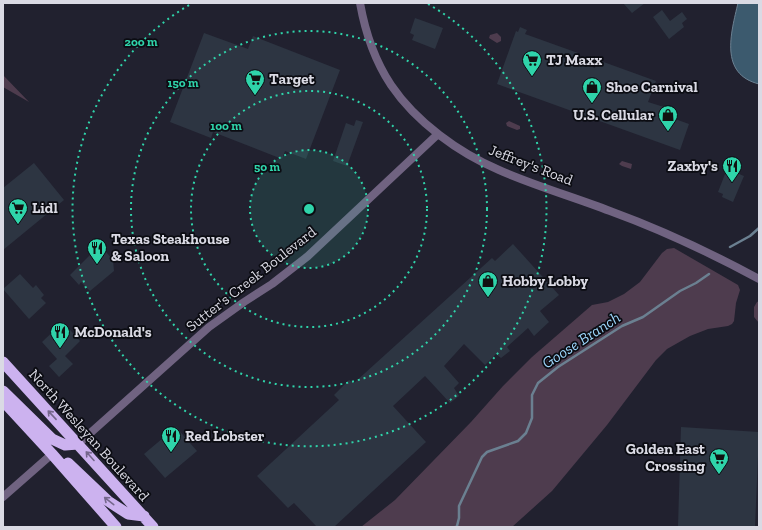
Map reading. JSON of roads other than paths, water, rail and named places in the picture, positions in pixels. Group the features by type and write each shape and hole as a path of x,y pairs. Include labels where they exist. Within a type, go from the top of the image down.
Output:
{"highway":[{"name":"North Wesleyan Boulevard","path":"3,362 153,527"},
{"path":"3,391 52,439 65,445 78,444"},
{"path":"3,401 116,527"},
{"path":"52,454 66,461 108,502 128,514 144,516"}],"street":[{"name":"Jeffrey's Road","path":"360,3 375,54 391,84 402,99 438,134 477,159 498,170 630,218 710,253 759,279"},
{"name":"Sutter's Creek Boulevard","path":"78,444 210,327 272,284 308,256 438,134"},
{"path":"3,497 52,454"}],"water":[{"path":"738,3 759,3 759,84 746,79 738,71 733,62 731,39"}],"waterway":[{"name":"Goose Branch","path":"730,247 750,236 759,228"},
{"name":"Goose Branch","path":"455,527 457,526 459,518 459,506 482,457 487,452 518,441 526,433 532,418 532,395 538,383 558,367 622,326 643,317 680,291 709,274"}],"place":[{"name":"TJ Maxx","path":"532,77"},
{"name":"Target","path":"255,96"},
{"name":"Shoe Carnival","path":"592,104"},
{"name":"U.S. Cellular","path":"668,132"},
{"name":"Zaxby's","path":"732,183"},
{"name":"Lidl","path":"18,225"},
{"name":"Texas Steakhouse & Saloon","path":"97,265"},
{"name":"Hobby Lobby","path":"488,298"},
{"name":"McDonald's","path":"60,349"},
{"name":"Red Lobster","path":"171,453"},
{"name":"Golden East Crossing","path":"719,475"}]}
